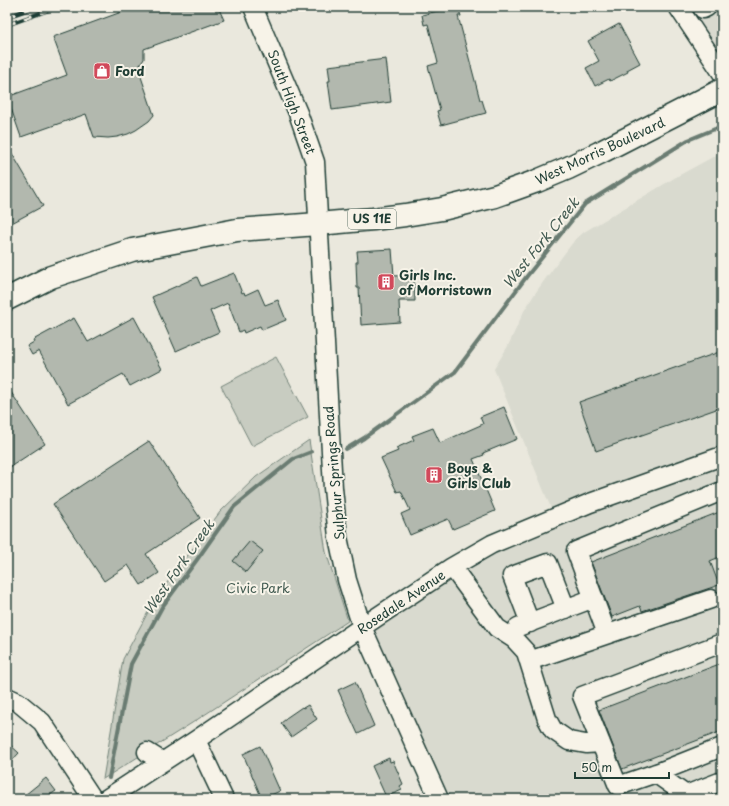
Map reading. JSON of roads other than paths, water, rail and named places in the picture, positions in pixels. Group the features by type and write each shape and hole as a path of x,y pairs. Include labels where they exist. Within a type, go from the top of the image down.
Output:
{"main road":[{"name":"West Morris Boulevard","path":"7,299 51,277 132,250 237,230 318,224 405,215 442,209 495,196 537,181 581,162 722,90"}],"street":[{"name":"South High Street","path":"253,7 298,113 315,162 318,224"},
{"path":"678,7 722,73"},
{"name":"Sulphur Springs Road","path":"318,224 333,488 338,537 347,580 362,627 439,799"},
{"name":"Rosedale Avenue","path":"106,799 196,740 362,627 452,568 492,544 590,503 722,456"},
{"path":"607,634 576,551 722,491"},
{"path":"530,623 512,576 548,563 566,609"},
{"path":"452,568 497,628 514,639 526,652 547,719 553,730 568,741 586,744 601,743"},
{"path":"504,633 594,598"},
{"path":"529,662 711,599"},
{"path":"722,643 582,696 618,786 722,747"},
{"path":"7,697 18,702 42,722 93,799"},
{"path":"196,740 224,799"},
{"path":"147,752 163,762"},
{"path":"655,773 686,795 722,781"}],"waterway":[{"name":"West Fork Creek","path":"346,449 364,438 455,372 527,276 585,204 688,140 722,126"},
{"name":"West Fork Creek","path":"109,778 131,664 162,607 234,507 293,459 311,452"}],"railway":[{"path":"7,17 35,7"},
{"path":"7,25 57,7"}],"place":[{"name":"Ford","path":"102,71"},
{"name":"Girls Inc. of Morristown","path":"386,282"},
{"name":"Boys & Girls Club","path":"434,475"}],"park label":[{"name":"Civic Park","path":"258,588"}]}
